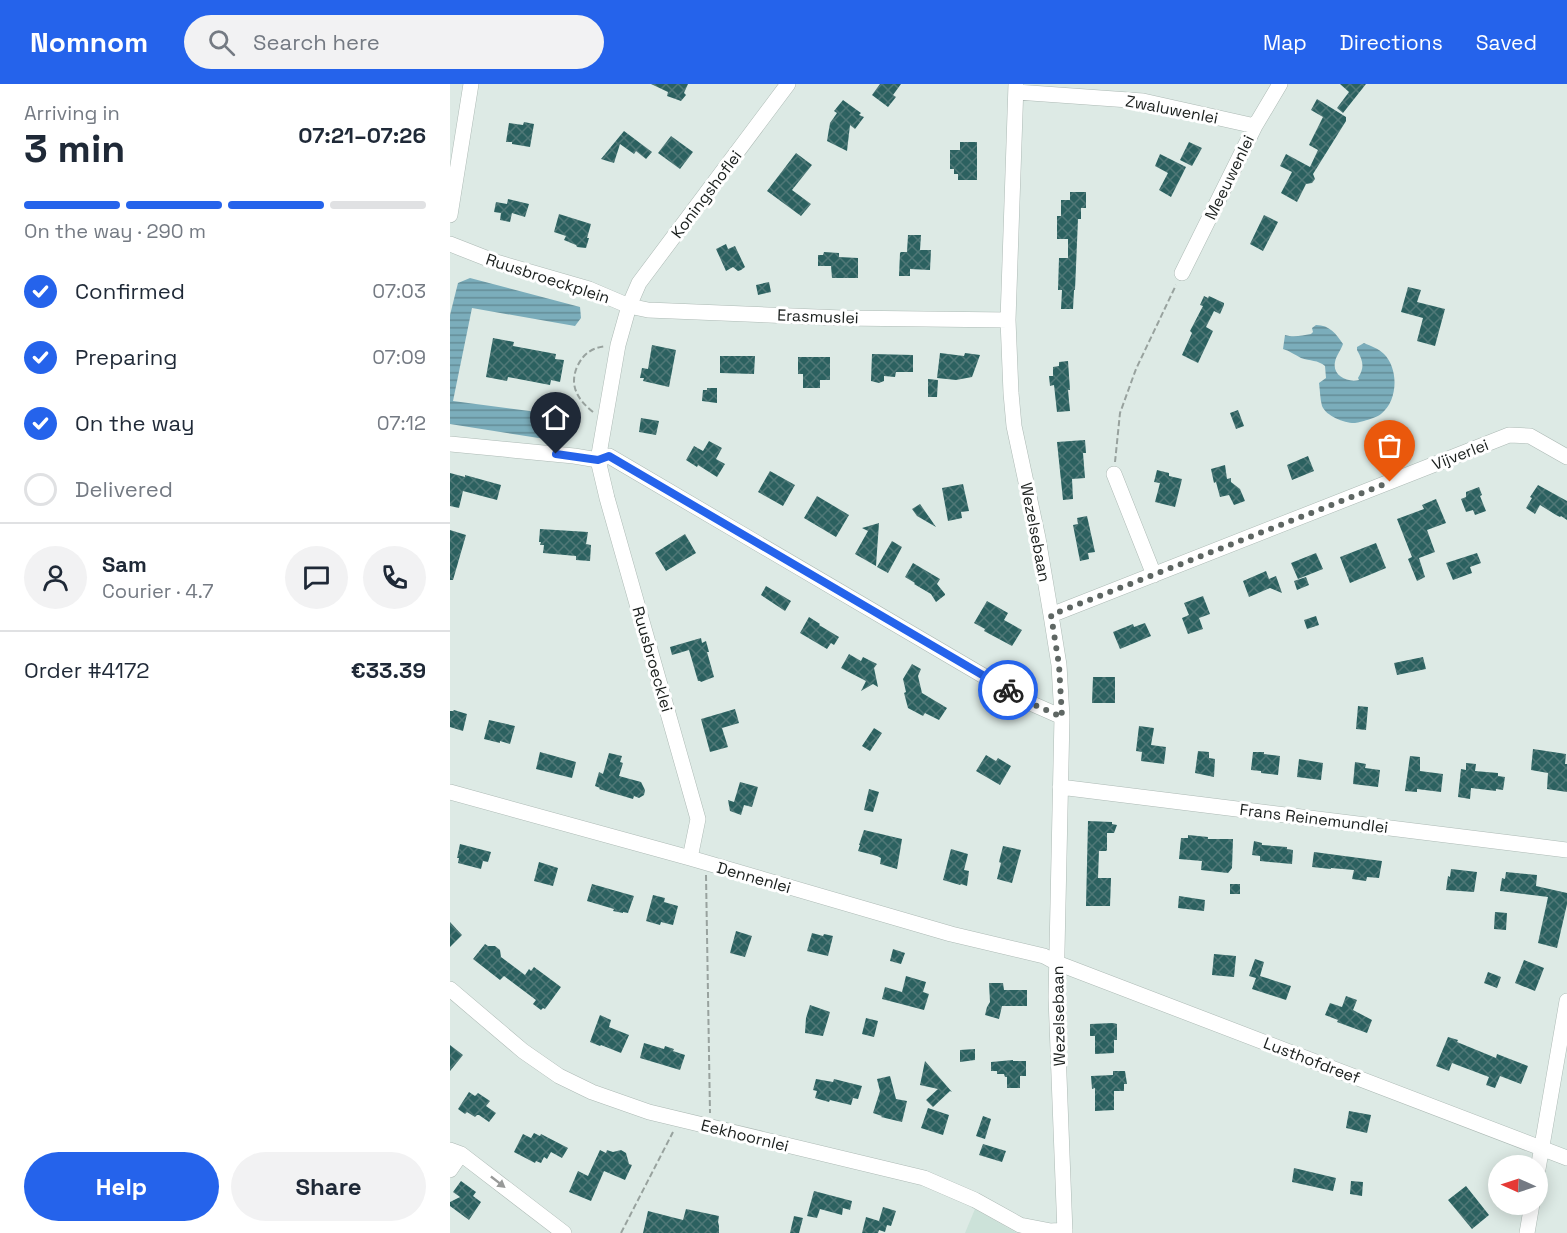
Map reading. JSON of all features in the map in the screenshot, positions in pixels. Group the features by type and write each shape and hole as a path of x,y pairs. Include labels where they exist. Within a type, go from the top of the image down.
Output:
{"street":[{"path":"450,215 471,84"},
{"name":"Koningshoflei","path":"628,306 639,283 788,84"},
{"name":"Meeuwenlei","path":"1182,273 1255,126 1280,84"},
{"name":"Zwaluwenlei","path":"1016,88 1143,101 1255,126"},
{"name":"Wezelsebaan","path":"1016,88 1008,320 1011,393 1014,426 1036,528 1059,665 1062,717 1056,997 1065,1231"},
{"name":"Ruusbroeckplein","path":"450,244 496,262 589,289 628,306 618,345 598,460"},
{"name":"Erasmuslei","path":"628,306 648,310 842,318 1008,320"},
{"name":"Vijverlei","path":"1051,615 1509,435 1530,436 1567,458"},
{"path":"450,444 598,460 609,456 1028,702 1062,717"},
{"name":"Ruusbroecklei","path":"598,460 698,819 690,858"},
{"path":"1114,474 1154,575"},
{"name":"Frans Reinemundlei","path":"1060,787 1567,850"},
{"name":"Dennenlei","path":"450,792 951,933 1044,956 1057,963"},
{"name":"Lusthofdreef","path":"1057,963 1567,1158"},
{"name":"Eekhoornlei","path":"450,988 523,1051 559,1076 592,1092 649,1112 924,1178 975,1200 1020,1225 1051,1231 1065,1231"},
{"path":"1540,1155 1567,1001"},
{"path":"450,1170 456,1152 564,1233"},
{"path":"1527,1233 1530,1215"}],"path":[{"path":"1114,474 1120,412 1136,369 1182,273"},
{"path":"606,418 595,414 578,398 574,386 574,375 585,354 595,348 618,345"},
{"path":"706,863 711,1127"},
{"path":"621,1233 679,1119"}],"shaded area":[{"path":"975,1209 1017,1233 965,1233"}],"water":[{"path":"470,278 580,307 581,318 575,326 472,308 453,401 545,413 557,420 556,431 545,439 450,424 450,315 458,283"},
{"path":"1316,325 1329,328 1343,344 1335,367 1338,375 1346,379 1359,380 1362,364 1357,347 1364,343 1380,351 1389,360 1394,376 1393,393 1387,408 1381,414 1354,423 1345,422 1324,410 1319,383 1326,378 1325,366 1283,349 1285,335 1311,334 1312,328"}],"building":[{"path":"651,84 688,84 684,93 686,95 681,101 667,96 668,92"},
{"path":"880,84 901,84 893,95 896,97 888,107 872,95"},
{"path":"1340,84 1366,84 1343,113 1337,108 1349,92"},
{"path":"1317,99 1346,117 1346,121 1313,174 1315,179 1312,183 1306,184 1297,202 1281,193 1292,172 1280,166 1286,154 1310,167 1318,150 1309,145 1323,117 1311,110"},
{"path":"843,100 864,117 855,129 850,125 847,151 827,141 830,123 837,113 834,111"},
{"path":"524,122 534,124 530,147 506,142 509,123 523,125"},
{"path":"624,131 652,152 646,159 636,151 634,154 620,144 614,163 601,159"},
{"path":"671,136 693,152 680,169 658,153"},
{"path":"960,142 977,142 977,180 958,180 958,174 954,174 954,169 950,169 950,150 960,150"},
{"path":"1189,142 1202,148 1192,166 1180,160"},
{"path":"796,153 812,165 792,190 811,204 801,216 767,191"},
{"path":"1160,154 1186,167 1171,197 1159,190 1168,173 1155,166"},
{"path":"1070,192 1086,192 1086,208 1081,208 1081,219 1078,219 1073,309 1061,309 1062,290 1058,290 1059,258 1068,258 1068,239 1057,239 1057,216 1061,216 1061,200 1070,200"},
{"path":"508,199 529,204 525,217 512,213 510,222 500,220 501,213 494,212 496,202 507,204"},
{"path":"559,214 591,224 586,248 577,247 564,240 566,236 554,232"},
{"path":"1264,215 1278,222 1263,251 1250,244"},
{"path":"908,235 921,235 920,250 931,250 930,270 910,269 910,276 899,276 900,253 907,252"},
{"path":"726,244 728,249 735,246 745,267 741,270 738,271 733,267 726,271 716,249"},
{"path":"824,252 839,253 839,257 858,258 858,278 832,278 831,266 818,266 818,255 823,255"},
{"path":"769,282 771,292 758,295 756,285"},
{"path":"1408,287 1421,290 1417,302 1445,309 1435,346 1417,341 1423,318 1401,312"},
{"path":"1204,296 1208,298 1209,296 1224,305 1220,314 1214,311 1206,327 1213,331 1198,363 1182,355 1192,333 1190,331 1203,306 1200,305"},
{"path":"493,338 514,342 513,346 556,354 555,359 564,360 560,382 551,380 550,385 508,377 507,381 486,377"},
{"path":"652,345 676,350 669,387 643,381 644,378 640,378 642,368 648,369"},
{"path":"940,353 980,355 972,377 956,380 937,378"},
{"path":"872,354 913,355 913,372 896,372 895,377 884,376 884,381 879,383 871,381"},
{"path":"720,356 755,356 754,374 720,373"},
{"path":"798,357 830,357 830,380 820,380 820,388 803,388 803,374 798,374"},
{"path":"1068,361 1070,411 1057,412 1054,385 1050,386 1049,376 1053,376 1053,367 1059,366 1059,362"},
{"path":"928,379 938,380 937,397 928,397"},
{"path":"717,388 717,403 702,401 703,390"},
{"path":"1238,410 1244,426 1236,429 1230,413"},
{"path":"641,418 659,421 656,435 639,432"},
{"path":"1085,440 1086,453 1083,453 1085,478 1072,479 1073,499 1063,500 1057,442"},
{"path":"709,441 722,448 716,459 725,464 717,477 686,460 694,446 703,451"},
{"path":"1308,456 1314,471 1292,480 1287,465"},
{"path":"1225,465 1227,479 1231,478 1231,482 1240,489 1245,501 1234,505 1229,495 1220,497 1211,469"},
{"path":"1157,470 1182,479 1175,507 1155,502 1160,483 1154,482"},
{"path":"770,471 795,485 783,506 758,492"},
{"path":"450,473 501,485 497,500 463,491 459,508 450,506"},
{"path":"963,484 969,511 961,512 962,518 948,521 942,488"},
{"path":"1538,485 1567,501 1567,520 1540,505 1535,514 1526,508"},
{"path":"1479,487 1486,511 1475,515 1473,510 1466,512 1461,499 1466,497 1466,492"},
{"path":"817,496 849,515 836,537 804,518"},
{"path":"1436,499 1446,523 1427,530 1435,552 1419,558 1425,577 1417,581 1408,559 1412,557 1397,519 1424,509 1422,505"},
{"path":"920,504 936,527 917,516 912,509"},
{"path":"1087,516 1095,552 1088,553 1089,559 1080,561 1073,525 1078,524 1077,518"},
{"path":"879,523 876,566 855,554 868,531 862,528"},
{"path":"540,529 588,532 586,544 591,545 590,561 576,560 576,556 543,553 544,545 540,545 541,542 539,542"},
{"path":"450,530 466,535 453,580 450,580"},
{"path":"685,534 696,553 666,571 655,553"},
{"path":"892,541 902,547 888,573 877,567"},
{"path":"1376,543 1386,568 1350,583 1340,557"},
{"path":"1316,553 1323,569 1298,579 1291,563"},
{"path":"1477,553 1481,563 1470,567 1472,573 1453,580 1446,563"},
{"path":"913,563 940,579 937,584 945,595 936,602 931,594 905,577"},
{"path":"1266,571 1269,579 1276,576 1282,593 1270,588 1249,597 1243,581"},
{"path":"1306,577 1309,585 1297,590 1294,581"},
{"path":"766,586 791,601 785,611 761,595"},
{"path":"1203,596 1210,614 1199,618 1203,629 1188,634 1182,618 1189,615 1184,603"},
{"path":"987,601 1008,613 1004,620 1022,630 1012,646 974,623"},
{"path":"1316,616 1319,625 1307,629 1304,620"},
{"path":"809,617 839,637 834,645 831,643 827,649 800,633"},
{"path":"1145,623 1151,636 1120,649 1113,632 1133,624 1134,627"},
{"path":"701,638 702,643 706,641 714,677 701,682 698,681 689,650 672,655 670,647"},
{"path":"849,654 861,661 863,657 877,664 874,668 878,687 873,684 861,691 866,681 841,668"},
{"path":"1423,657 1426,669 1397,675 1394,663"},
{"path":"912,664 921,669 918,676 922,693 947,708 939,720 925,713 923,716 908,708 903,679"},
{"path":"1093,677 1115,677 1115,703 1092,703"},
{"path":"1358,706 1368,707 1366,730 1356,729"},
{"path":"735,709 739,723 722,728 728,747 710,752 701,719"},
{"path":"450,711 467,714 463,731 450,727"},
{"path":"489,720 515,726 510,744 484,739"},
{"path":"1139,726 1154,728 1151,745 1166,747 1164,764 1141,761 1142,752 1136,751"},
{"path":"874,728 882,733 870,751 862,746"},
{"path":"1533,749 1566,754 1567,792 1547,789 1548,773 1531,770"},
{"path":"1198,751 1209,752 1209,758 1215,759 1214,777 1195,773"},
{"path":"540,752 576,762 572,778 536,769"},
{"path":"1253,752 1280,756 1278,775 1251,770"},
{"path":"609,753 622,756 620,762 623,763 619,776 641,782 645,790 644,795 639,798 634,796 633,799 595,786 599,772 603,774"},
{"path":"986,755 996,761 998,758 1011,766 1000,785 976,771"},
{"path":"1410,756 1420,757 1420,771 1443,774 1441,792 1417,789 1417,792 1405,791"},
{"path":"1299,759 1323,763 1321,780 1297,777"},
{"path":"1355,762 1366,764 1365,768 1380,770 1378,787 1353,784"},
{"path":"1466,763 1476,764 1475,771 1498,773 1498,776 1505,777 1503,790 1471,788 1470,799 1458,797 1461,769 1466,770"},
{"path":"740,782 758,787 752,807 744,805 741,815 730,811 728,800 734,802"},
{"path":"869,789 879,792 873,812 864,810"},
{"path":"1088,821 1112,822 1117,825 1114,833 1107,833 1107,850 1099,851 1098,878 1111,878 1110,906 1086,906"},
{"path":"864,830 902,839 897,869 880,864 881,858 877,856 858,851"},
{"path":"1188,835 1208,837 1208,839 1233,839 1232,868 1228,873 1201,870 1202,861 1179,859 1181,838 1188,838"},
{"path":"1254,841 1262,845 1287,847 1293,850 1292,864 1260,861 1260,856 1252,855"},
{"path":"460,844 491,852 488,862 483,861 481,869 458,863"},
{"path":"1003,846 1021,850 1012,883 997,879"},
{"path":"951,849 968,854 964,870 969,871 967,886 943,880"},
{"path":"1314,852 1382,861 1379,878 1367,877 1366,881 1352,879 1354,870 1312,867"},
{"path":"539,862 558,868 553,886 534,881"},
{"path":"1451,869 1477,872 1474,892 1446,890"},
{"path":"1506,872 1537,875 1536,886 1567,893 1567,904 1557,948 1538,943 1548,897 1500,891 1502,878 1505,879"},
{"path":"592,884 634,896 628,913 613,911 614,909 587,901"},
{"path":"1230,884 1240,884 1240,894 1230,894"},
{"path":"653,895 665,898 664,902 678,906 673,925 661,922 660,925 646,921"},
{"path":"1179,896 1205,900 1204,911 1178,908"},
{"path":"1495,912 1507,913 1506,930 1494,929"},
{"path":"450,922 462,935 450,947"},
{"path":"736,931 752,936 745,957 730,953"},
{"path":"812,933 833,936 828,956 807,951"},
{"path":"485,944 495,946 500,950 501,957 525,975 529,969 531,971 534,967 561,987 545,1009 541,1010 533,1004 536,1000 504,976 500,980 473,959"},
{"path":"893,949 905,953 901,964 890,961"},
{"path":"1214,954 1236,956 1234,977 1212,975"},
{"path":"1255,959 1264,962 1260,976 1291,986 1286,1000 1252,989 1256,978 1249,976"},
{"path":"1524,960 1544,968 1535,991 1515,983"},
{"path":"1488,972 1501,977 1497,988 1484,983"},
{"path":"906,976 926,982 923,992 929,994 924,1010 882,999 885,987 902,992"},
{"path":"989,983 1003,983 1004,990 1027,990 1027,1006 1002,1006 999,1019 985,1015 990,1002"},
{"path":"1346,996 1357,1000 1353,1010 1372,1020 1367,1033 1325,1015 1330,1003 1342,1007"},
{"path":"810,1005 830,1012 823,1036 805,1033"},
{"path":"600,1015 611,1020 609,1027 629,1035 621,1053 590,1042"},
{"path":"866,1018 878,1021 874,1037 862,1034"},
{"path":"1090,1024 1117,1024 1114,1053 1095,1054 1095,1036 1090,1036"},
{"path":"1448,1037 1496,1058 1497,1054 1528,1066 1521,1084 1500,1076 1495,1088 1486,1085 1489,1077 1452,1063 1449,1071 1436,1066"},
{"path":"644,1043 664,1049 665,1046 685,1055 680,1070 640,1058"},
{"path":"450,1045 463,1055 450,1071"},
{"path":"975,1049 975,1060 960,1062 960,1050"},
{"path":"925,1061 952,1092 950,1091 933,1107 926,1100 938,1089 920,1085"},
{"path":"1026,1061 1026,1076 1020,1076 1020,1088 1007,1088 1007,1077 1004,1074 997,1074 997,1071 991,1071 991,1062"},
{"path":"1113,1071 1125,1071 1127,1084 1124,1084 1124,1091 1114,1091 1114,1110 1095,1111 1095,1088 1092,1089 1091,1076 1113,1075"},
{"path":"890,1076 896,1099 907,1101 902,1122 873,1113 880,1091 877,1079"},
{"path":"816,1079 833,1082 834,1079 862,1086 858,1099 853,1098 851,1105 830,1100 829,1102 815,1098 817,1091 813,1090"},
{"path":"469,1092 475,1096 478,1093 490,1101 486,1106 496,1113 489,1122 479,1115 475,1117 458,1109"},
{"path":"928,1108 949,1115 943,1135 921,1128"},
{"path":"1349,1111 1371,1115 1367,1133 1346,1128"},
{"path":"983,1116 991,1119 985,1139 976,1136"},
{"path":"534,1133 540,1136 541,1134 568,1148 562,1158 551,1152 547,1159 544,1157 541,1163 536,1161 535,1163 514,1152 523,1134 531,1138"},
{"path":"983,1144 1006,1151 1002,1162 979,1155"},
{"path":"600,1150 606,1153 607,1150 613,1152 621,1150 626,1153 629,1164 632,1165 625,1180 604,1171 591,1201 569,1192 578,1171 588,1176"},
{"path":"1294,1168 1336,1178 1333,1191 1292,1182"},
{"path":"461,1181 476,1192 473,1196 481,1202 469,1220 450,1206 450,1202 460,1197 453,1192"},
{"path":"1351,1181 1363,1182 1362,1196 1350,1194"},
{"path":"1466,1186 1489,1215 1472,1229 1448,1200"},
{"path":"814,1191 852,1201 850,1210 843,1208 842,1215 820,1209 817,1218 807,1216"},
{"path":"883,1207 896,1211 891,1226 887,1225 885,1232 879,1230 878,1233 862,1233 866,1217 879,1221"},
{"path":"686,1209 719,1216 719,1233 643,1233 648,1211 683,1220"},
{"path":"794,1216 803,1218 799,1233 790,1233"}],"way so far":[{"path":"1008,690 1062,717 1059,665 1051,615 1390,482"}],"route":[{"path":"556,454 598,460 609,456 1008,690"}]}
